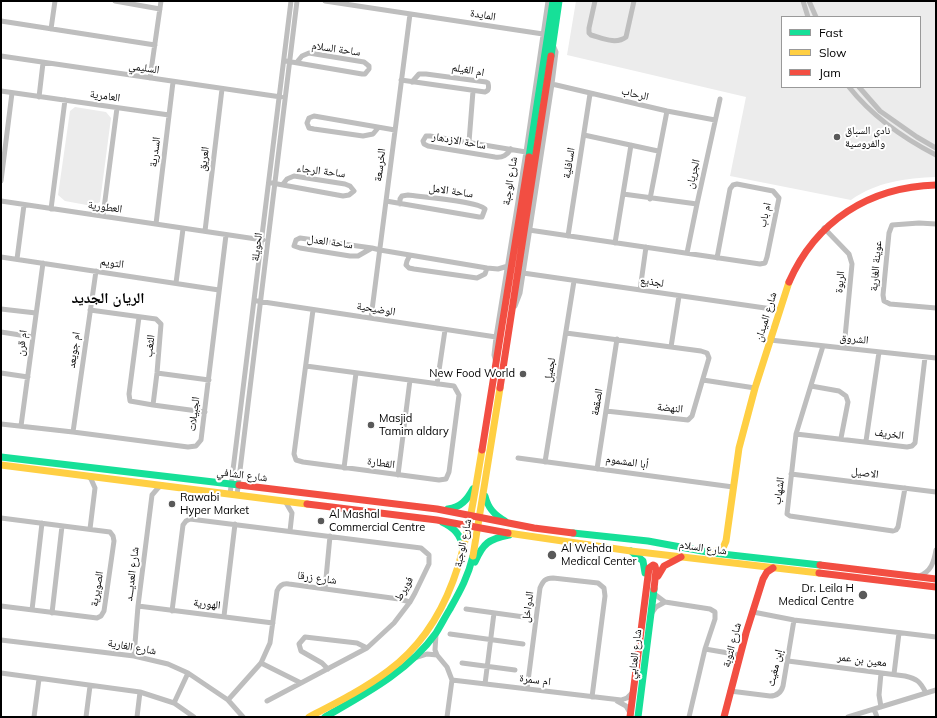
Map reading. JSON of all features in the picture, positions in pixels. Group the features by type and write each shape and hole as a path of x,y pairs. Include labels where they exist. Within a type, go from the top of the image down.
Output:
{"street":[{"path":"51,28 55,1"},
{"path":"114,1 160,9"},
{"path":"150,78 162,1"},
{"name":"الحويلة","path":"233,495 242,398 291,1"},
{"name":"الحويلة","path":"234,485 248,399 297,1"},
{"name":"المايدة","path":"325,1 543,34"},
{"name":"شارع الوجبة","path":"496,363 494,355 496,337 526,152 548,1"},
{"name":"شارع الوجبة","path":"325,717 365,695 413,659 436,633 467,576 474,554 474,522 477,482 492,395 553,1"},
{"name":"شارع الوجبة","path":"311,716 355,692 388,671 407,655 421,639 439,613 448,596 456,574 462,549 474,522 485,488 559,1"},
{"path":"595,1 588,28 589,32 591,35 621,41 626,37 634,1"},
{"path":"802,1 808,16"},
{"path":"809,1 816,16"},
{"name":"الخرسعة","path":"371,318 410,14"},
{"path":"1,21 155,45"},
{"name":"شارع الوجبة","path":"512,313 520,293 552,84 556,52 552,43"},
{"name":"ساحة السلام","path":"283,61 297,62 362,74 365,74 369,69 369,66 364,62 309,53 302,56 297,62"},
{"name":"السليمي","path":"1,56 285,98"},
{"path":"39,97 43,63"},
{"name":"ام الغيلم","path":"401,80 412,82 473,91 486,92 489,86 486,82 426,74 419,74 412,82"},
{"name":"السدرية","path":"156,224 173,82"},
{"name":"الرحاب","path":"552,84 590,94 715,120"},
{"path":"850,88 874,113 898,133 936,154"},
{"path":"860,88 880,111 917,137 936,148"},
{"name":"العريق","path":"204,232 222,89"},
{"name":"العامرية","path":"1,91 169,115"},
{"path":"469,142 473,91"},
{"path":"1,181 12,93"},
{"name":"السافلية","path":"568,236 590,94"},
{"path":"51,209 65,100"},
{"name":"الجريان","path":"687,253 696,204 720,100"},
{"path":"103,216 117,108"},
{"path":"650,199 658,151 667,111"},
{"path":"378,128 372,134 363,136 314,129 310,128 307,123 309,118 314,116 395,130"},
{"path":"584,134 658,151"},
{"name":"ساحة الازدهار","path":"511,149 508,154 501,158 428,146 424,144 423,141 426,136 430,136 511,149 526,152"},
{"path":"923,147 926,142"},
{"path":"615,243 631,145"},
{"name":"ساحة الرجاء","path":"269,183 283,184 343,196 349,195 354,191 350,186 345,184 294,176 287,179 283,184"},
{"name":"ام باب","path":"529,230 615,243 646,247 717,258 760,264 765,263 779,198 773,191 736,184 733,185 730,189 717,258"},
{"name":"شارع الميدان","path":"726,542 740,448 755,388 791,275 804,253 824,228 843,213 870,199 902,189 923,185 936,185"},
{"path":"623,194 650,199 696,204"},
{"name":"ساحة الامل","path":"386,201 400,204 482,217 485,209 482,206 464,202 408,195 402,196 400,199 400,204"},
{"name":"العطورية","path":"1,201 268,241"},
{"path":"17,259 24,205"},
{"name":"عوينة الغارية","path":"936,224 919,223 892,225 889,233 883,295 884,300 890,304 936,308"},
{"path":"176,282 183,228"},
{"name":"الربوة","path":"824,228 849,254 852,264 844,348"},
{"name":"الجبيلات","path":"1,424 188,447 196,446 201,440 205,412 226,235"},
{"name":"ساحة العدل","path":"372,248 358,256 350,256 294,246 296,240 300,238 372,248 410,256 495,269"},
{"path":"640,290 646,247"},
{"path":"410,256 406,265 409,268 414,269 477,278 485,274 488,268"},
{"name":"التويم","path":"1,257 176,282 219,290"},
{"name":"ام قرن","path":"22,426 43,263"},
{"path":"495,269 508,266"},
{"path":"495,269 506,276"},
{"name":"ام جويعد","path":"73,432 96,271"},
{"name":"لجذيع","path":"523,273 779,310"},
{"name":"لجميل","path":"545,462 574,281"},
{"path":"671,347 679,296"},
{"name":"الوضيحية","path":"254,301 496,337"},
{"path":"1,309 36,313"},
{"name":"الثغب","path":"90,310 156,318 161,324 153,405"},
{"name":"القطارة","path":"306,366 454,386 459,395 446,479 439,480 398,475 296,460 294,454 313,310"},
{"path":"139,317 129,399 130,401 205,412"},
{"path":"437,384 445,330"},
{"path":"1,332 33,337"},
{"name":"النهضة","path":"566,332 707,353 709,358 703,380 692,416 688,420 606,411"},
{"name":"الصقعة","path":"597,469 617,339"},
{"name":"الشروق","path":"770,340 936,358"},
{"name":"الشهاب","path":"823,346 796,434 786,514 790,516 893,531 898,527 905,488"},
{"path":"866,441 879,352"},
{"name":"الخريف","path":"796,434 841,438 907,447 912,446 915,443 925,357"},
{"path":"1,373 28,377"},
{"name":"الثغب","path":"157,373 209,380"},
{"path":"344,468 356,373"},
{"path":"398,475 410,380"},
{"path":"703,380 755,388"},
{"path":"811,386 839,390 846,396 848,402 841,438"},
{"path":"458,595 465,572 473,532 490,422 492,395"},
{"path":"242,398 248,399"},
{"name":"شارع الشافي","path":"1,457 437,509 474,522"},
{"name":"أبا المشموم","path":"518,458 733,487"},
{"name":"شارع الشافي","path":"1,465 437,520 474,522"},
{"path":"1,469 12,466"},
{"name":"الاصيل","path":"791,474 936,492"},
{"path":"88,476 95,488 90,529"},
{"path":"95,488 104,478"},
{"path":"437,509 456,508 463,504 469,497 477,482"},
{"path":"145,483 152,495 162,485"},
{"path":"485,488 486,501 492,513 510,524"},
{"name":"شارع العديـــد","path":"134,656 138,606 152,495"},
{"path":"285,501 292,512"},
{"path":"290,531 292,512 301,503"},
{"path":"400,515 426,516 520,529 534,528"},
{"name":"الصويرية","path":"1,518 110,532 114,541 104,611 101,616 97,618 1,606"},
{"name":"فويرط","path":"172,611 183,525 190,519 421,548 426,551 429,555 429,564 410,602 394,623 367,648 267,700"},
{"path":"437,520 448,525 457,532 462,539 462,549"},
{"name":"شارع السلام","path":"474,522 510,524 601,537 660,543 735,556 936,579"},
{"name":"شارع السلام","path":"474,522 514,534 631,551 936,587"},
{"path":"32,610 42,523"},
{"path":"224,616 235,524"},
{"path":"52,613 62,526"},
{"path":"467,576 480,550 489,540 495,537 514,534"},
{"path":"324,589 330,536"},
{"path":"713,553 723,548 726,542"},
{"path":"726,542 735,556"},
{"path":"916,577 925,574 930,569 934,562 936,550"},
{"path":"631,551 641,558 644,564 645,597"},
{"path":"653,594 662,567 682,556"},
{"path":"934,562 936,570"},
{"path":"645,597 649,567 653,565 656,568 653,594"},
{"path":"755,566 761,571 763,579"},
{"name":"شارع التوبة","path":"724,717 746,633 763,579 773,568"},
{"name":"الدواخل","path":"527,689 540,588 544,580 553,578 598,583 604,588 605,596 592,697"},
{"name":"شارع زرقا","path":"228,700 262,663 270,643 277,591 281,586 286,584 399,599 410,602"},
{"path":"653,594 665,602 710,609 715,612 715,619 705,650 689,717"},
{"name":"شارع العنابي","path":"638,717 653,594"},
{"name":"شارع العنابي","path":"630,715 645,597"},
{"path":"651,614 656,607 665,602"},
{"name":"الهورية","path":"138,606 273,623"},
{"path":"466,609 524,617"},
{"path":"753,612 794,620 936,637"},
{"path":"485,684 494,614"},
{"name":"إبن مغيث","path":"730,691 776,696 782,690 794,620"},
{"path":"894,674 899,632"},
{"path":"436,633 434,644 437,655 447,667 452,680 447,717"},
{"path":"450,634 523,644"},
{"path":"328,669 322,663 301,651 299,644 301,640 305,638 357,643 367,648"},
{"name":"شارع الغارية","path":"1,640 134,656 168,664 188,673 228,700 243,717"},
{"path":"705,650 740,655"},
{"path":"413,659 426,654 437,655"},
{"name":"معين بن عمر","path":"788,661 894,674 915,679 921,684 926,693"},
{"path":"262,663 301,683"},
{"path":"462,663 515,670"},
{"path":"1,673 140,692 174,703 194,717"},
{"path":"174,703 188,673"},
{"path":"881,673 879,695 881,707"},
{"path":"34,717 39,679"},
{"name":"ام سمرة","path":"452,680 614,699 624,699 633,692"},
{"path":"86,717 90,686"},
{"path":"848,717 936,690"},
{"path":"137,717 140,692"},
{"path":"614,699 624,704 630,715"},
{"path":"874,709 877,717"}],"shaded area":[{"name":"نادي السباق والفروسية","path":"576,1 936,1 936,177 914,178 892,182 871,189 851,200 730,176 746,97 567,55"},
{"path":"75,107 106,112 111,118 100,202 92,206 65,201 58,195 70,111"}],"traffic: fast":[{"path":"529,157 553,1"},
{"path":"551,56 559,1"},
{"path":"1,457 239,485"},
{"path":"448,509 457,507 473,489"},
{"path":"485,496 492,511 505,521"},
{"path":"442,522 456,531 462,546"},
{"path":"573,533 648,541 713,553 820,565"},
{"path":"475,562 484,546 496,538 509,535"},
{"path":"631,551 643,561 645,573"},
{"path":"325,717 385,681 413,659 425,647 436,633 457,596 466,577 473,556"},
{"path":"638,717 654,589"}],"traffic: slow":[{"path":"713,553 723,548 726,541 739,448 755,388 789,282"},
{"path":"473,556 500,388"},
{"path":"309,717 360,690 379,678 412,650 431,626 445,600 465,542 482,450"},
{"path":"1,465 307,504"},
{"path":"508,533 631,551 819,573"}],"traffic: jam":[{"path":"500,388 551,56"},
{"path":"482,450 529,157"},
{"path":"789,282 800,260 814,241 830,225 848,211 867,200 889,192 912,187 936,185"},
{"path":"239,485 437,509 534,528 573,533"},
{"path":"307,504 437,520 508,533"},
{"path":"658,576 664,566 681,557"},
{"path":"630,717 649,568 653,565 655,566 656,570 654,589"},
{"path":"820,565 936,579"},
{"path":"724,717 746,633 763,579 767,572 773,568"},
{"path":"819,573 936,587"}],"place":[{"name":"نادي السباق والفروسية","path":"837,137"},
{"name":"New Food World","path":"523,374"},
{"name":"Masjid Tamim aldary","path":"371,425"},
{"name":"Rawabi Hyper Market","path":"172,504"},
{"name":"Al Mashal Commercial Centre","path":"321,521"},
{"name":"Al Wehda Medical Center","path":"552,555"},
{"name":"Dr. Leila H Medical Centre","path":"863,595"}],"district":[{"name":"الريان الجديد","path":"108,298"}]}
